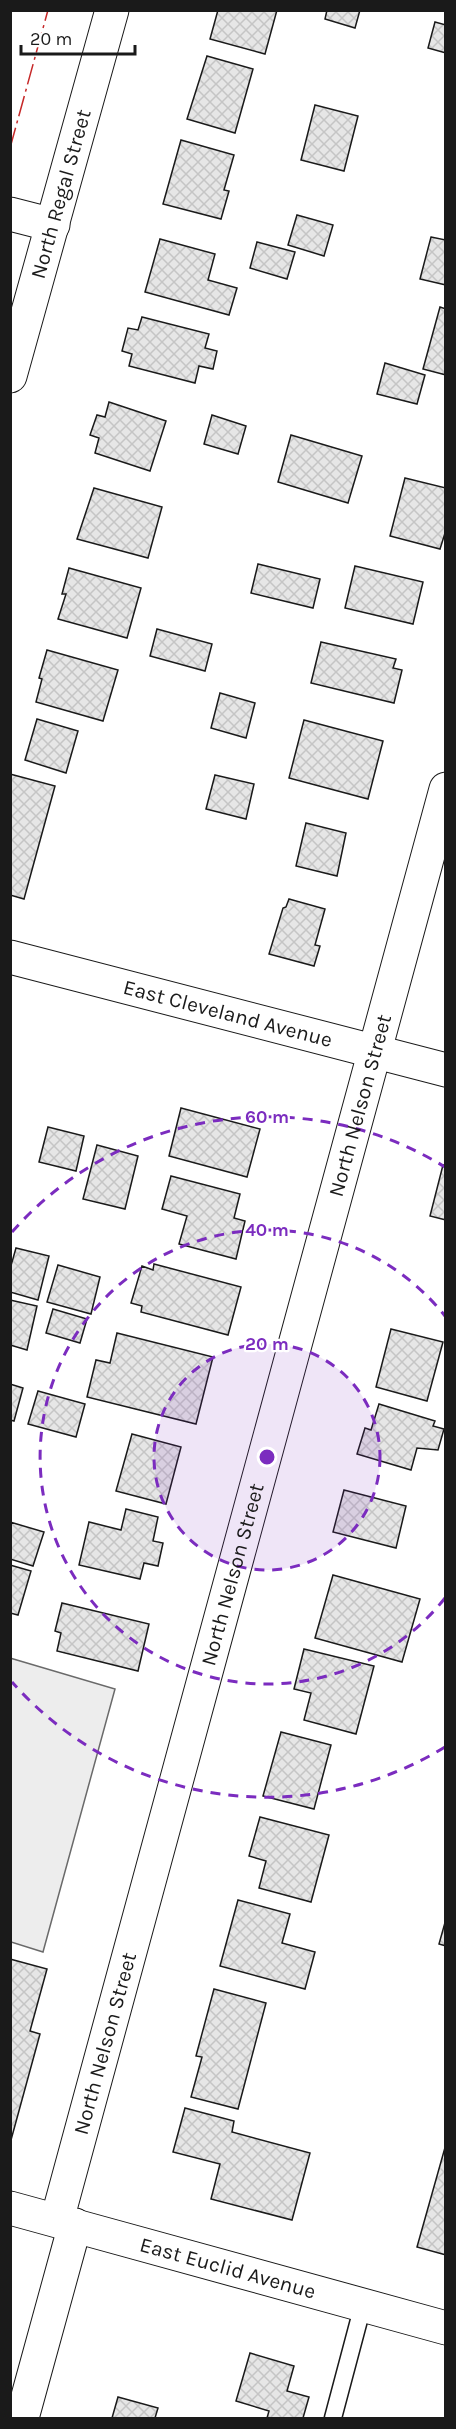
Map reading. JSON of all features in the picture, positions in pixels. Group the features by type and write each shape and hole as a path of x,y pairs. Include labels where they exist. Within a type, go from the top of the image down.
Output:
{"street":[{"name":"North Regal Street","path":"10,376 112,10"},
{"path":"10,214 53,225"},
{"name":"North Nelson Street","path":"22,2418 66,2223 374,1052 446,789"},
{"name":"East Cleveland Avenue","path":"10,957 446,1070"},
{"name":"East Euclid Avenue","path":"10,2208 446,2328"}],"lane":[{"path":"333,2418 363,2305"}],"shaded area":[{"path":"10,1658 115,1689 43,1952 11,1942"}],"building":[{"path":"218,10 277,10 265,54 210,39"},
{"path":"327,10 360,10 355,28 325,19"},
{"path":"435,22 446,25 446,53 428,48"},
{"path":"207,56 253,69 235,133 187,119"},
{"path":"315,105 358,116 344,171 301,160"},
{"path":"181,140 234,155 224,190 229,191 221,219 163,204"},
{"path":"297,215 333,225 324,256 288,245"},
{"path":"431,237 446,240 446,285 420,279"},
{"path":"160,239 215,254 208,280 237,288 229,315 145,292"},
{"path":"257,242 295,252 287,279 250,268"},
{"path":"440,307 446,309 446,375 423,369"},
{"path":"142,317 209,334 205,348 217,351 213,369 199,366 195,383 129,366 132,354 122,351 128,328 138,330"},
{"path":"385,363 425,375 417,404 377,394"},
{"path":"109,402 166,421 150,471 95,453 99,438 90,435 97,415 105,417"},
{"path":"212,415 246,426 238,454 204,444"},
{"path":"291,435 362,456 348,503 278,482"},
{"path":"405,478 446,488 446,530 440,549 390,536"},
{"path":"94,488 162,507 148,558 77,539"},
{"path":"258,564 320,579 313,608 251,593"},
{"path":"355,566 423,582 413,624 345,608"},
{"path":"69,568 141,588 127,638 58,619 66,594 62,594"},
{"path":"157,629 212,644 205,671 150,656"},
{"path":"321,642 396,659 393,668 402,670 394,703 311,683"},
{"path":"47,650 118,670 103,721 36,702 42,679 39,678"},
{"path":"220,693 255,703 246,738 211,728"},
{"path":"37,719 78,731 66,773 25,760"},
{"path":"304,720 383,741 368,799 289,778"},
{"path":"10,774 55,786 24,899 10,895"},
{"path":"215,775 254,784 246,819 206,809"},
{"path":"306,823 346,833 337,876 296,866"},
{"path":"289,899 325,909 315,945 320,946 314,966 269,954 283,908 286,907"},
{"path":"181,1108 260,1129 247,1177 169,1156"},
{"path":"48,1127 84,1136 76,1171 39,1162"},
{"path":"97,1145 138,1156 125,1209 83,1199"},
{"path":"443,1165 446,1165 446,1220 430,1216"},
{"path":"171,1176 240,1194 234,1218 245,1221 236,1259 179,1244 187,1216 162,1209"},
{"path":"16,1248 49,1256 38,1300 10,1292 10,1269"},
{"path":"154,1264 241,1287 228,1335 141,1312 142,1306 131,1303 142,1266 153,1270"},
{"path":"58,1265 100,1277 91,1314 47,1302"},
{"path":"10,1300 37,1306 27,1350 10,1345"},
{"path":"53,1309 87,1319 80,1343 46,1333"},
{"path":"391,1329 443,1342 427,1401 376,1387"},
{"path":"117,1333 213,1357 196,1424 87,1397 96,1360 110,1363"},
{"path":"10,1384 23,1388 14,1421 10,1420"},
{"path":"38,1391 85,1404 76,1437 28,1424"},
{"path":"379,1404 435,1421 433,1426 444,1429 438,1450 417,1448 411,1470 357,1454 365,1428 371,1430"},
{"path":"132,1434 181,1447 166,1504 116,1491"},
{"path":"344,1490 406,1506 396,1548 333,1532"},
{"path":"126,1509 158,1517 153,1541 163,1543 158,1566 144,1563 140,1579 79,1565 89,1522 121,1530"},
{"path":"10,1522 44,1532 33,1566 10,1559"},
{"path":"10,1565 31,1571 18,1615 10,1613"},
{"path":"333,1575 420,1599 402,1662 315,1638"},
{"path":"62,1603 149,1624 138,1671 57,1651 61,1633 55,1631"},
{"path":"304,1649 374,1666 356,1734 304,1720 311,1693 294,1689"},
{"path":"281,1732 331,1745 314,1809 263,1796"},
{"path":"260,1817 329,1835 311,1902 259,1888 266,1861 249,1856"},
{"path":"238,1900 290,1914 282,1943 315,1952 305,1989 220,1966"},
{"path":"446,1919 446,1946 439,1944"},
{"path":"10,1959 47,1969 30,2031 40,2034 11,2140"},
{"path":"214,1989 266,2003 238,2109 191,2097 202,2057 196,2056"},
{"path":"185,2108 234,2121 232,2132 310,2153 292,2220 211,2199 220,2164 173,2152"},
{"path":"446,2144 446,2255 417,2247"},
{"path":"250,2353 294,2366 287,2391 309,2397 303,2418 267,2418 269,2411 236,2401"},
{"path":"118,2397 158,2408 155,2418 112,2418"}],"power":[{"path":"10,148 48,10"}]}
